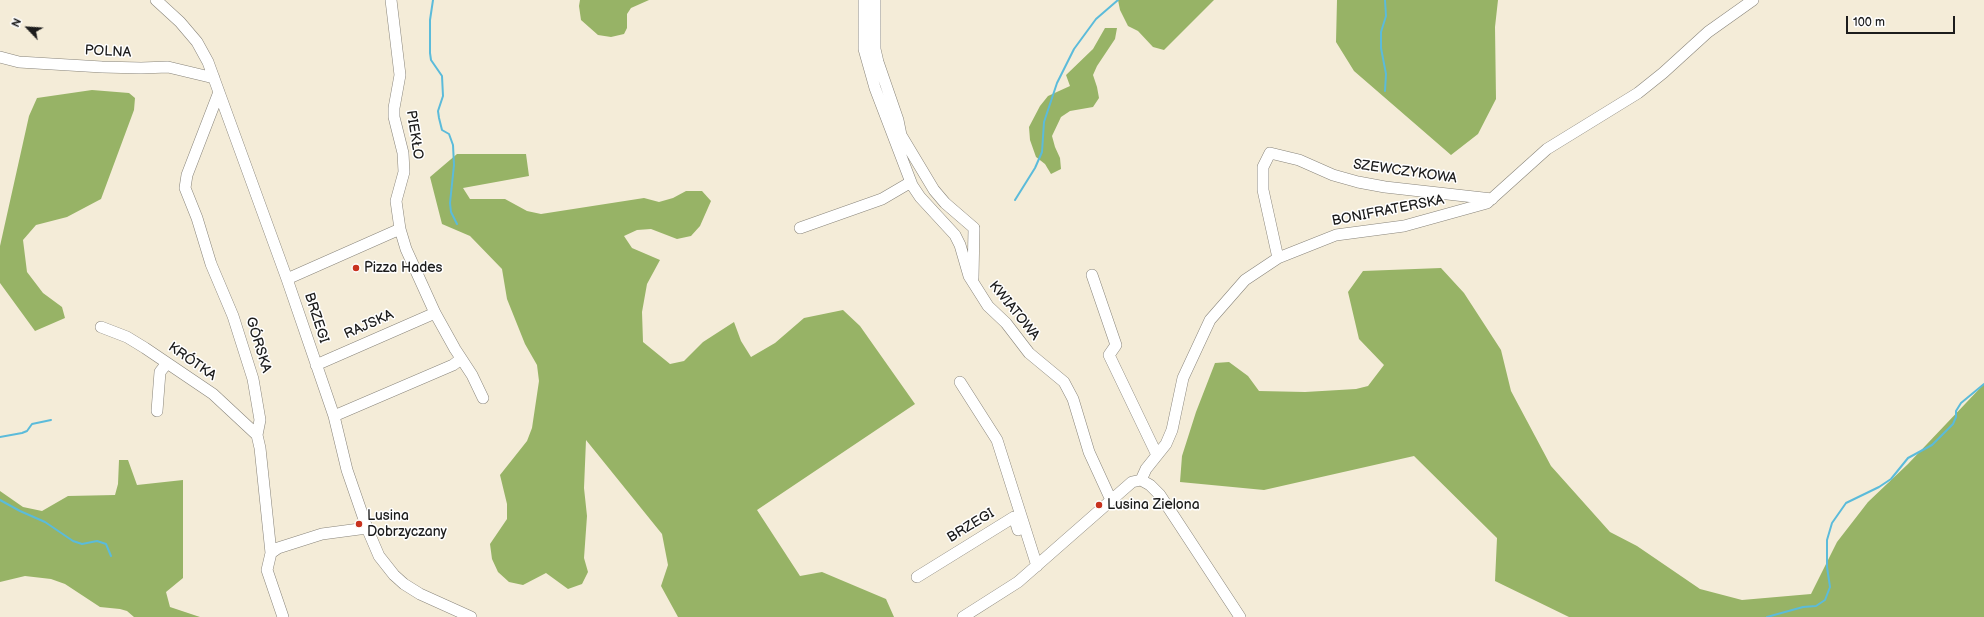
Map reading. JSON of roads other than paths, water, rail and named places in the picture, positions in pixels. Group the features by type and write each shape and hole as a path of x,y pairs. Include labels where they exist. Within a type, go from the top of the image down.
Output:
{"street":[{"name":"BRZEGI","path":"156,0 180,22 197,42 214,78 287,279 334,416 347,470 367,528 380,556 394,575 404,584 420,594 471,617"},
{"name":"PIEKŁO","path":"391,0 400,75 394,108 394,117 403,153 404,172 396,201 400,229 406,249 435,313 472,375 483,398"},
{"name":"KWIATOWA","path":"864,0 864,49 874,88 911,182 920,197 955,235 960,245 972,281 988,306 1006,322 1029,353 1064,382 1073,399 1089,452 1111,500"},
{"path":"875,0 875,49 898,120 900,134 934,190 945,203 974,228 972,249 974,269 972,281"},
{"name":"BONIFRATERSKA","path":"1141,480 1166,444 1172,430 1183,378 1210,320 1245,280 1278,258 1336,236 1424,221 1474,208 1487,203 1547,150 1638,93 1663,73 1708,32 1753,0"},
{"name":"POLNA","path":"0,57 19,62 102,67 168,67 214,78"},
{"name":"GÓRSKA","path":"219,92 184,188 197,218 211,264 233,316 253,380 260,420 257,435 260,448 272,553 267,570 268,578 283,617"},
{"name":"SZEWCZYKOWA","path":"1278,258 1263,190 1263,167 1270,153 1298,160 1333,175 1358,182 1385,187 1492,199"},
{"path":"800,228 882,199 911,182"},
{"path":"287,279 400,229"},
{"path":"1092,275 1116,345 1109,355 1157,455"},
{"name":"RAJSKA","path":"316,366 435,313"},
{"name":"KRÓTKA","path":"101,327 127,337 213,394 257,435"},
{"path":"334,416 454,365 461,358"},
{"path":"157,411 160,372 167,363"},
{"path":"960,382 997,440 1034,568"},
{"path":"963,617 1034,568 1132,482 1141,480 1160,495 1240,617"},
{"name":"BRZEGI","path":"917,577 1014,518 1034,568"},
{"path":"272,553 278,548 322,534 367,528"}],"waterway":[{"path":"433,0 430,20 430,53 431,60 442,76 443,96 438,111 439,118 442,130 449,134 453,145 454,165 450,203 451,212 457,224"},
{"path":"1015,200 1035,168 1042,152 1044,122 1057,83 1074,49 1096,19 1118,0"},
{"path":"1385,0 1386,16 1381,32 1381,48 1386,74 1385,91"},
{"path":"1767,617 1803,607 1816,606 1825,600 1830,587 1827,567 1827,540 1832,523 1846,503 1879,487 1891,479 1908,458 1932,445 1953,424 1956,417 1956,411 1961,403 1984,384"},
{"path":"0,437 22,433 27,431 32,424 51,420"},
{"path":"0,500 45,522 73,541 82,544 97,541 106,544 111,556"}],"place":[{"name":"Pizza Hades","path":"356,268"},
{"name":"Lusina Zielona","path":"1099,505"},
{"name":"Lusina Dobrzyczany","path":"359,524"}]}
